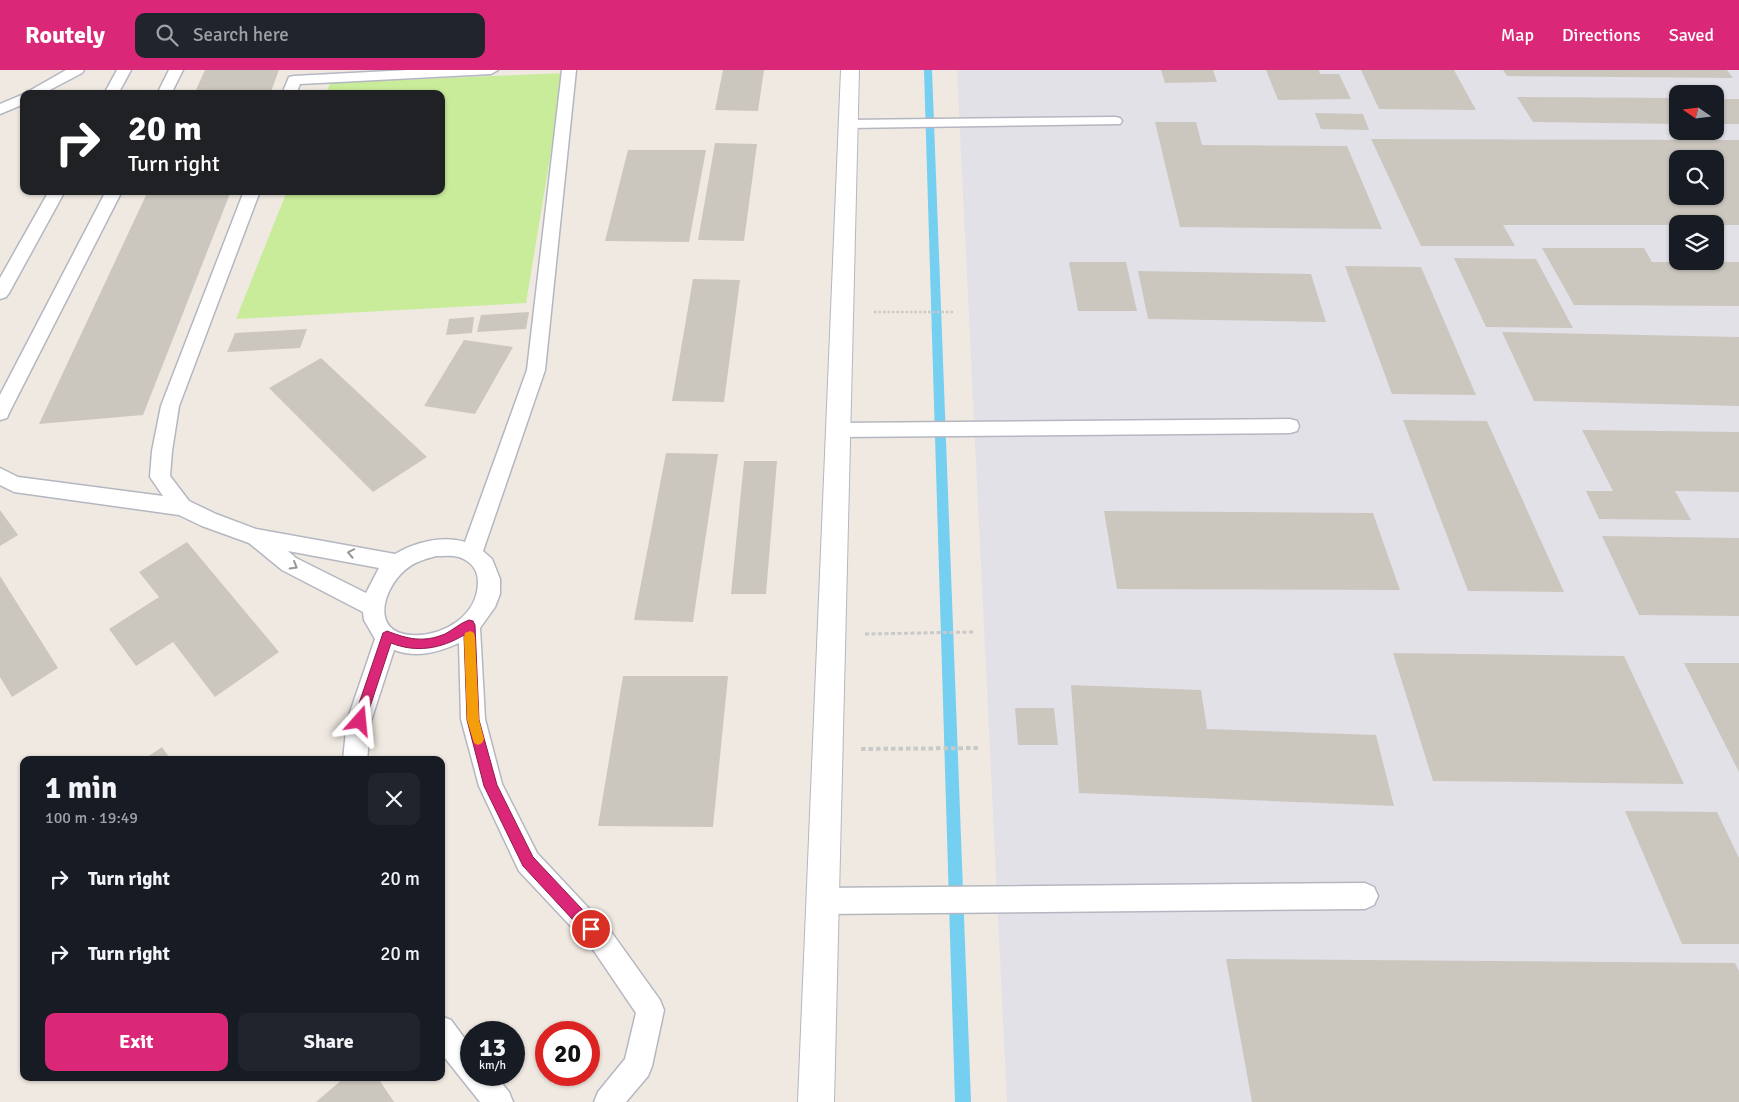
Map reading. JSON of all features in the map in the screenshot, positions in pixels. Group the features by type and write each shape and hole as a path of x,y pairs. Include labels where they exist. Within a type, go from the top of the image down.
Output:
{"street":[{"path":"816,1102 850,70"}],"lane":[{"path":"39,90 77,70"},
{"path":"113,90 124,70"},
{"path":"166,90 176,70"},
{"path":"290,90 296,75 491,70"},
{"path":"472,553 536,370 569,70"},
{"path":"0,110 20,100"},
{"path":"848,124 1115,121"},
{"path":"0,293 55,195"},
{"path":"0,413 112,195"},
{"path":"182,507 160,477 162,451 170,406 250,195"},
{"path":"838,430 1290,426"},
{"path":"0,476 14,484 182,507 209,520 255,537 398,563"},
{"path":"255,537 289,564 371,606"},
{"path":"436,548 456,548 472,553 485,567 490,585 488,599 469,625 449,638 427,644 405,644 387,636 375,624 371,606 376,588 385,575 398,563 417,552 436,548"},
{"path":"469,625 473,720 491,786 528,862 603,942 650,1010 638,1066 608,1102"},
{"path":"356,756 360,721 387,636"},
{"path":"822,901 1365,896"},
{"path":"445,1035 460,1055"},
{"path":"485,1086 499,1102"}],"path":[{"path":"842,312 953,312"},
{"path":"831,634 974,632"},
{"path":"827,750 980,748"}],"shaded area":[{"path":"957,70 1739,70 1739,1102 1007,1102"}],"green space":[{"path":"564,73 526,303 236,319 285,195 445,195 445,90 327,90 330,83"}],"building":[{"path":"205,70 279,70 272,90 196,90"},
{"path":"723,70 764,70 758,111 715,110"},
{"path":"1161,70 1213,70 1217,82 1165,83"},
{"path":"1266,70 1319,70 1320,74 1339,74 1351,99 1278,100"},
{"path":"1361,70 1454,70 1476,110 1379,109"},
{"path":"1503,70 1727,70 1733,78 1507,76"},
{"path":"1517,97 1669,98 1669,124 1533,122"},
{"path":"1724,99 1739,99 1739,124 1724,124"},
{"path":"1315,113 1363,114 1369,130 1321,129"},
{"path":"1155,122 1196,122 1202,145 1347,146 1382,229 1180,227"},
{"path":"1371,139 1739,140 1739,225 1724,225 1724,215 1669,215 1669,225 1503,225 1515,246 1421,246"},
{"path":"715,143 757,144 744,241 698,240"},
{"path":"628,150 706,150 689,242 605,241"},
{"path":"146,195 229,195 143,415 39,424"},
{"path":"1542,248 1644,248 1652,262 1669,262 1669,270 1724,270 1724,262 1739,262 1739,306 1574,305"},
{"path":"1454,258 1536,259 1573,328 1486,327"},
{"path":"1069,262 1126,262 1137,311 1078,311"},
{"path":"1345,266 1421,267 1476,395 1392,394"},
{"path":"1138,271 1311,274 1326,322 1148,319"},
{"path":"693,279 740,280 724,402 672,401"},
{"path":"529,312 526,329 477,332 481,315"},
{"path":"474,317 472,333 446,335 449,319"},
{"path":"307,329 300,348 227,352 235,333"},
{"path":"1502,332 1739,337 1739,406 1534,401"},
{"path":"464,340 513,347 475,414 424,406"},
{"path":"321,358 427,457 373,492 269,388"},
{"path":"1403,420 1487,421 1564,592 1468,591"},
{"path":"1582,430 1739,432 1739,492 1675,491 1691,520 1599,519 1586,491 1613,491"},
{"path":"666,453 718,454 693,622 634,620"},
{"path":"744,461 777,461 766,594 731,594"},
{"path":"0,510 18,535 0,546"},
{"path":"1104,511 1373,513 1400,590 1117,589"},
{"path":"1602,536 1739,538 1739,616 1639,615"},
{"path":"187,542 279,652 215,697 173,642 136,666 109,629 159,597 139,572"},
{"path":"0,576 58,668 12,697 0,677"},
{"path":"1393,653 1624,656 1684,784 1433,781"},
{"path":"1684,663 1739,663 1739,772"},
{"path":"623,676 728,676 713,827 598,826"},
{"path":"1071,685 1201,690 1207,729 1376,735 1394,806 1079,793"},
{"path":"1015,708 1054,708 1058,745 1018,745"},
{"path":"162,747 168,756 149,756"},
{"path":"1625,811 1717,812 1739,858 1739,944 1682,944"},
{"path":"1226,959 1735,963 1739,971 1739,1102 1252,1102"},
{"path":"340,1081 380,1081 394,1102 316,1102"}],"waterway":[{"path":"928,70 963,1102"}],"slow traffic":[{"path":"470,637 473,720 478,739"}],"route":[{"path":"360,721 387,636 405,644 427,644 449,638 469,625 473,720 491,786 528,862 591,929"}]}
